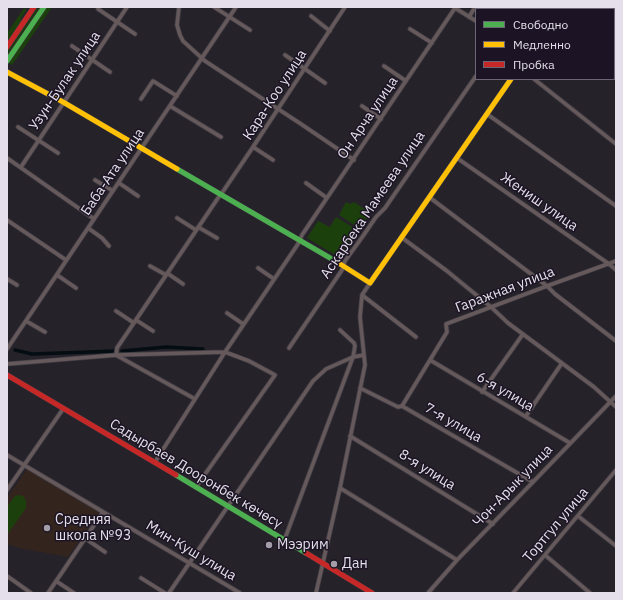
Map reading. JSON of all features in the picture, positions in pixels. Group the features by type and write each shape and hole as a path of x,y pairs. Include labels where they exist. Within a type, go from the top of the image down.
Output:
{"street":[{"path":"7,47 34,7"},
{"path":"7,61 44,7"},
{"name":"Узун-Булак улица","path":"20,167 93,60 127,7"},
{"path":"179,7 177,30 183,41 202,58 354,160"},
{"path":"214,7 250,30"},
{"name":"Баба-Ата улица","path":"7,349 236,7"},
{"name":"Кара-Коо улица","path":"116,355 117,348 197,228 254,147 345,7"},
{"path":"468,16 475,7"},
{"path":"455,8 475,20"},
{"name":"Он Арча улица","path":"155,462 225,352 455,8"},
{"path":"98,9 135,34"},
{"path":"311,16 330,31"},
{"path":"410,29 432,43"},
{"path":"72,46 110,72"},
{"path":"285,55 325,83"},
{"path":"384,66 406,81"},
{"path":"7,72 63,102 141,149 300,240 370,283"},
{"name":"Аскарбека Мамеева улица","path":"289,348 376,217 385,208 475,77"},
{"path":"141,99 153,80 177,96"},
{"path":"316,593 324,564 365,365 360,317 362,295 511,80"},
{"path":"535,80 616,144"},
{"path":"170,106 221,137"},
{"path":"362,106 381,119"},
{"path":"487,114 616,206"},
{"path":"18,127 58,153"},
{"path":"254,147 272,160"},
{"path":"7,158 94,219"},
{"name":"Жениш улица","path":"457,158 616,270"},
{"path":"95,180 113,191"},
{"path":"119,183 138,196"},
{"path":"306,183 327,198"},
{"path":"430,197 547,286 555,294 616,341"},
{"path":"177,218 217,238"},
{"path":"7,220 66,260"},
{"path":"88,228 102,238 109,246"},
{"path":"401,237 447,271 508,323 562,363 616,407"},
{"name":"Гаражная улица","path":"402,406 447,332 446,324 616,261"},
{"path":"150,266 183,284"},
{"path":"258,268 274,279"},
{"path":"57,276 76,288"},
{"path":"7,279 17,285"},
{"path":"362,295 416,337"},
{"path":"116,312 153,330"},
{"path":"226,313 244,324"},
{"path":"26,321 45,332"},
{"path":"284,541 353,357 354,343 340,330"},
{"path":"482,392 523,334"},
{"path":"7,364 116,355 225,352 249,361 275,375 196,487"},
{"path":"116,355 195,400"},
{"path":"169,593 313,381 326,370 353,357 364,355"},
{"name":"6-я улица","path":"430,360 570,443"},
{"path":"526,416 562,363"},
{"name":"Садырбаев Дооронбек көчөсү","path":"7,375 372,593"},
{"name":"7-я улица","path":"360,388 398,407 402,406 534,482"},
{"name":"Чон-Арык улица","path":"428,593 457,560 616,396"},
{"path":"7,490 63,408"},
{"name":"8-я улица","path":"350,436 492,524"},
{"name":"Мин-Куш улица","path":"7,455 240,593"},
{"name":"Тортгул улица","path":"514,593 615,473"},
{"path":"340,488 457,560"},
{"path":"48,593 103,512"},
{"path":"578,516 616,546"},
{"path":"86,538 105,552"},
{"path":"545,555 590,593"},
{"path":"7,576 32,593"},
{"path":"141,578 165,593"},
{"path":"56,581 74,593"}],"shaded area":[{"name":"Средняя школа №93","path":"27,469 99,512 68,557 19,548 7,544 7,498"}],"green space":[{"path":"25,7 26,11 21,18 21,21 7,42 7,33"},
{"path":"38,7 40,7 7,55 7,52"},
{"path":"47,7 52,7 12,65 9,63"},
{"path":"346,202 350,204 354,202 370,213 360,229 339,215"},
{"path":"336,217 359,231 340,258 307,238 318,221 330,227"},
{"path":"15,496 23,496 26,501 26,508 7,535 7,507"}],"waterway":[{"path":"122,351 166,347 203,349"},
{"path":"15,350 32,354 116,351"}],"traffic: fast":[{"path":"7,61 44,7"},
{"path":"177,169 337,262"},
{"path":"176,475 306,553"}],"traffic: slow":[{"path":"7,72 63,102 177,169"},
{"path":"337,262 370,283 510,80"}],"traffic: jam":[{"path":"7,47 34,7"},
{"path":"7,375 176,475"},
{"path":"306,553 372,593"}],"place":[{"name":"Средняя школа №93","path":"47,528"},
{"name":"Мээрим","path":"269,545"},
{"name":"Дан","path":"334,564"}]}
